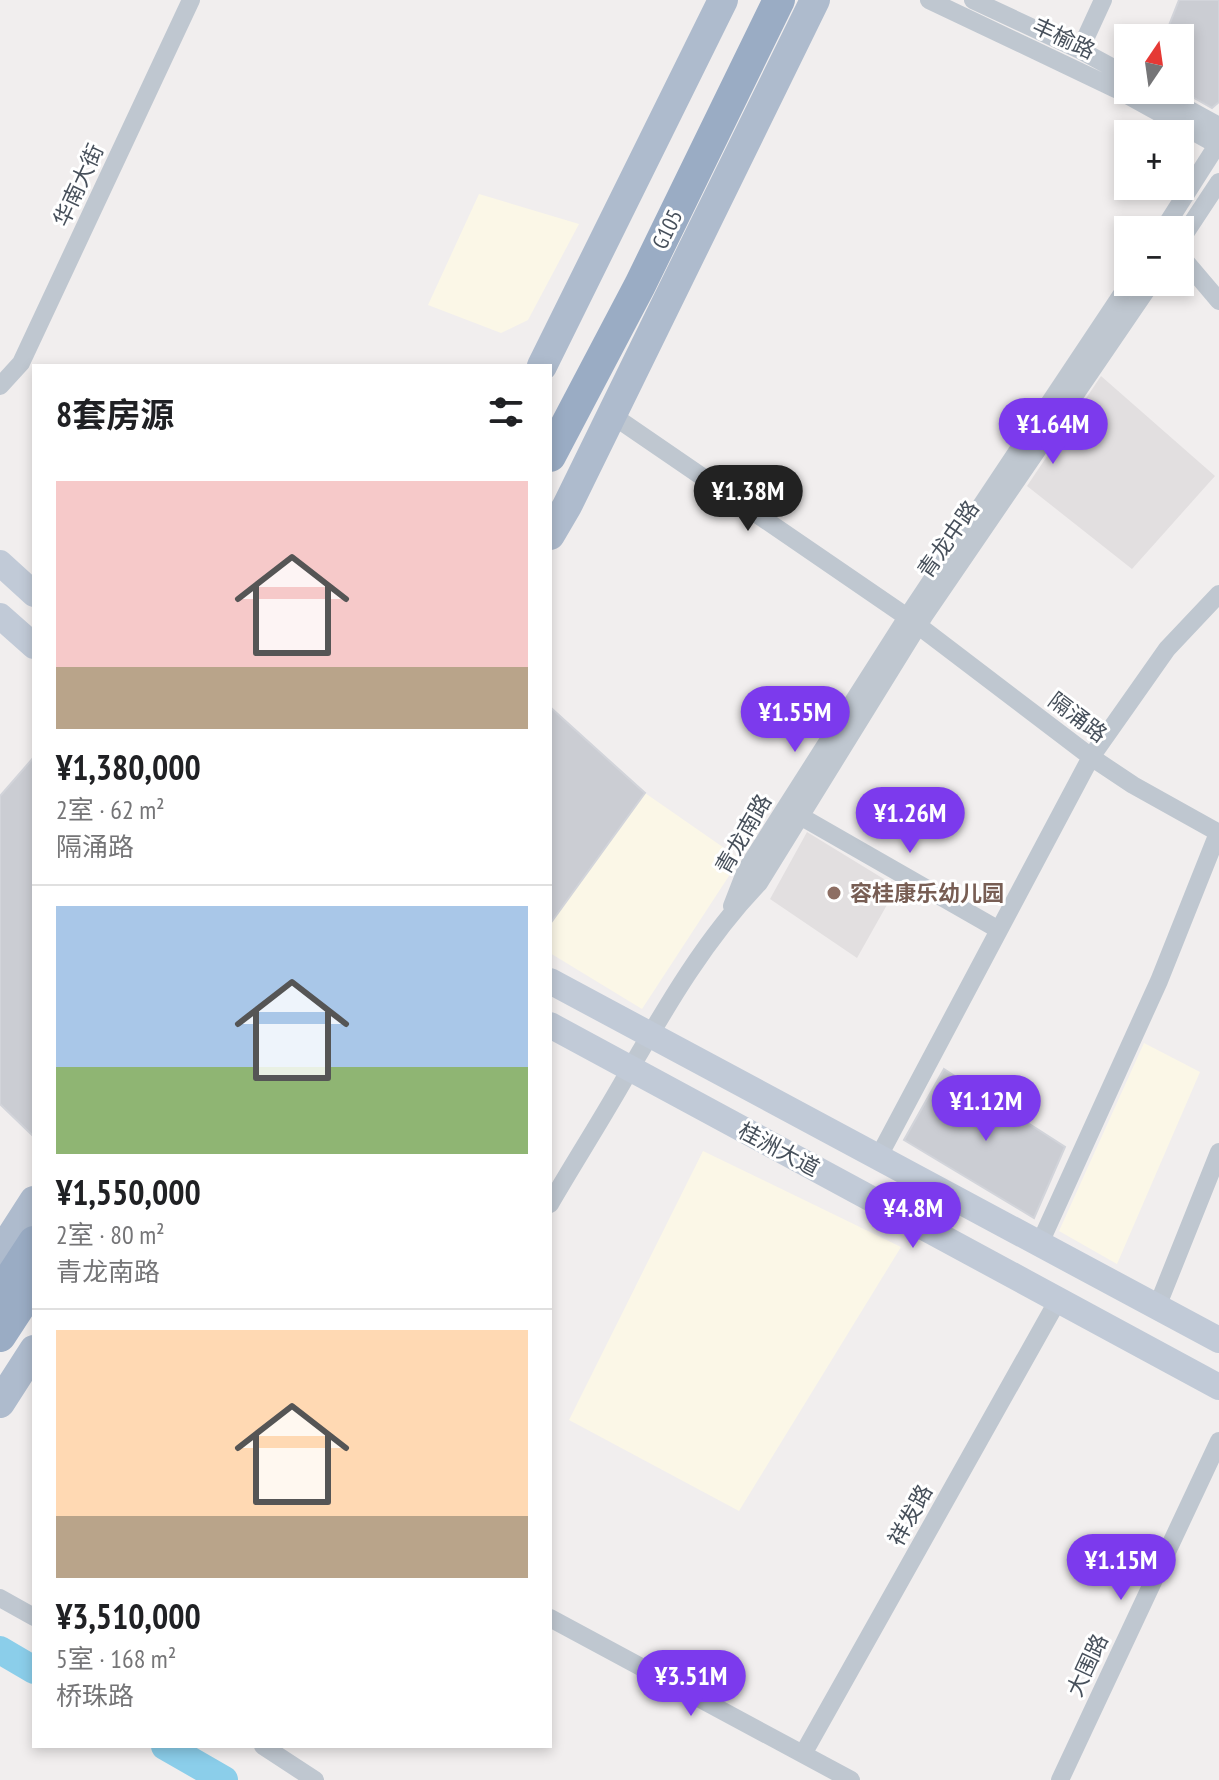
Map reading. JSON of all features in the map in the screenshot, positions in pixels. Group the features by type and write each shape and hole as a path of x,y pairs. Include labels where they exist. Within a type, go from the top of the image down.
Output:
{"highway":[{"name":"G105","path":"552,407 637,244 755,0"},
{"name":"G105","path":"552,452 640,285 779,0"},
{"path":"0,1294 32,1245"},
{"path":"0,1336 32,1287"}],"main road":[{"path":"543,364 723,0"},
{"path":"552,531 815,0"},
{"path":"0,563 32,592"},
{"path":"0,616 32,644"},
{"name":"桂洲大道","path":"552,982 1219,1340"},
{"name":"桂洲大道","path":"552,1026 1219,1387"},
{"path":"0,1254 32,1204"},
{"path":"0,1403 32,1353"}],"street":[{"name":"华南大街","path":"0,386 21,363 191,0"},
{"name":"丰榆路","path":"929,0 1218,140"},
{"name":"丰榆路","path":"973,0 1114,68"},
{"path":"1080,50 1103,0"},
{"path":"1171,104 1218,140 1172,216"},
{"path":"1194,220 1219,182"},
{"path":"1194,272 1219,301"},
{"name":"青龙中路","path":"912,622 1121,296"},
{"name":"青龙中路","path":"912,622 1142,296"},
{"name":"隔涌路","path":"612,415 912,622 1091,757 1133,785 1219,833"},
{"path":"879,1156 1091,757 1167,649 1219,594"},
{"name":"青龙南路","path":"552,1201 649,1033 729,915 759,883 912,622"},
{"name":"青龙南路","path":"729,915 746,870 912,622"},
{"path":"800,816 999,930"},
{"path":"1040,1243 1159,981 1219,833"},
{"path":"1157,1307 1213,1183 1219,1152"},
{"name":"祥发路","path":"803,1754 1058,1300"},
{"name":"大围路","path":"1060,1780 1219,1441"},
{"path":"0,1598 32,1616"},
{"path":"552,1619 851,1780"},
{"path":"266,1748 315,1780"}],"shaded area":[{"path":"479,194 579,224 528,320 501,333 428,305"},
{"path":"1101,376 1215,476 1132,569 1027,486"},
{"path":"645,793 740,859 642,1009 552,954 552,921"},
{"name":"容桂康乐幼儿园","path":"807,832 897,887 857,958 770,899"},
{"path":"1144,1043 1200,1072 1117,1264 1059,1231"},
{"path":"703,1151 901,1247 739,1511 569,1420"}],"building":[{"path":"1179,0 1219,0 1219,102 1212,108 1194,98 1194,24 1170,24"},
{"path":"552,709 645,793 552,921"},
{"path":"32,759 32,1135 0,1104 0,796"},
{"path":"944,1069 1065,1147 1034,1218 904,1140"}],"waterway":[{"path":"0,1650 32,1669"},
{"path":"168,1748 224,1780"}],"place":[{"name":"容桂康乐幼儿园","path":"834,893"}]}
